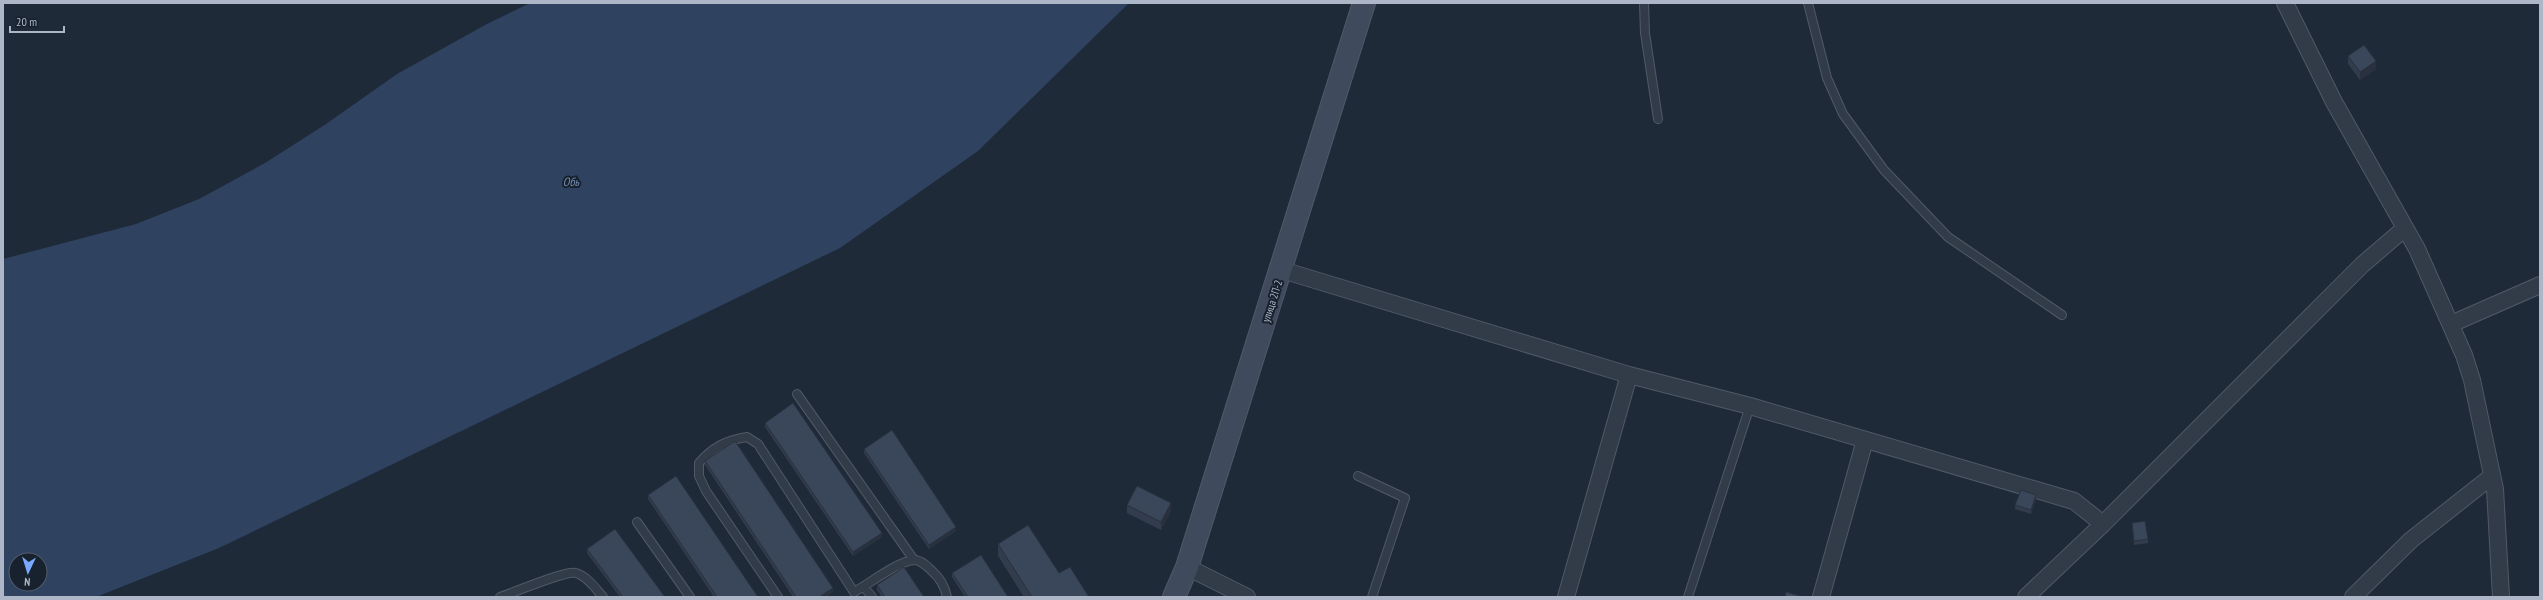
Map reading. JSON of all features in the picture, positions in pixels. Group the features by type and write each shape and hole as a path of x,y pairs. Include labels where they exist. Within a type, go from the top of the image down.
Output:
{"main road":[{"name":"улица 2П-2","path":"1174,597 1187,566 1282,270 1364,3"}],"street":[{"path":"2285,3 2334,102 2405,228 2451,324 2472,380 2492,476 2501,597"},
{"path":"2026,597 2103,524 2362,265 2405,228"},
{"path":"1282,270 1629,375 1750,406 2074,501 2103,524"},
{"path":"2451,324 2540,285"},
{"path":"1566,597 1629,375"},
{"path":"1822,597 1866,440"},
{"path":"2353,597 2411,540 2492,476"},
{"path":"1187,566 1247,597"}],"lane":[{"path":"1644,3 1645,33 1658,119"},
{"path":"1808,3 1827,78 1840,107 1884,170 1948,237 2062,315"},
{"path":"797,394 914,560"},
{"path":"1688,597 1750,406"},
{"path":"778,597 706,492 699,476 699,463 708,452 734,439 747,437 758,444 851,595 903,563 914,560 922,562 936,574 945,588 947,597"},
{"path":"1358,476 1405,498 1372,597"},
{"path":"637,522 690,597"},
{"path":"500,597 515,594 563,573 575,573 588,581 603,597"},
{"path":"864,587 872,597"}],"water":[{"name":"Обь","path":"530,3 1129,3 978,151 840,248 219,548 96,597 3,597 3,259 136,224 199,199 265,163 326,124 397,74 485,25"}],"building":[{"path":"2364,45 2376,61 2360,72 2348,56"},
{"path":"793,403 882,533 853,552 765,423"},
{"path":"892,430 956,527 929,545 864,449"},
{"path":"735,441 833,588 819,597 796,597 705,461"},
{"path":"676,476 758,597 717,597 648,495"},
{"path":"1137,486 1171,503 1161,522 1127,505"},
{"path":"2021,490 2036,495 2031,510 2015,505"},
{"path":"2145,521 2148,539 2134,541 2132,523"},
{"path":"1028,525 1059,573 1070,567 1089,597 1032,597 998,544"},
{"path":"615,529 665,597 623,597 587,549"},
{"path":"981,555 1008,597 968,597 952,573"},
{"path":"904,567 924,597 885,597 877,585"},
{"path":"1786,592 1804,597 1785,597"}]}
